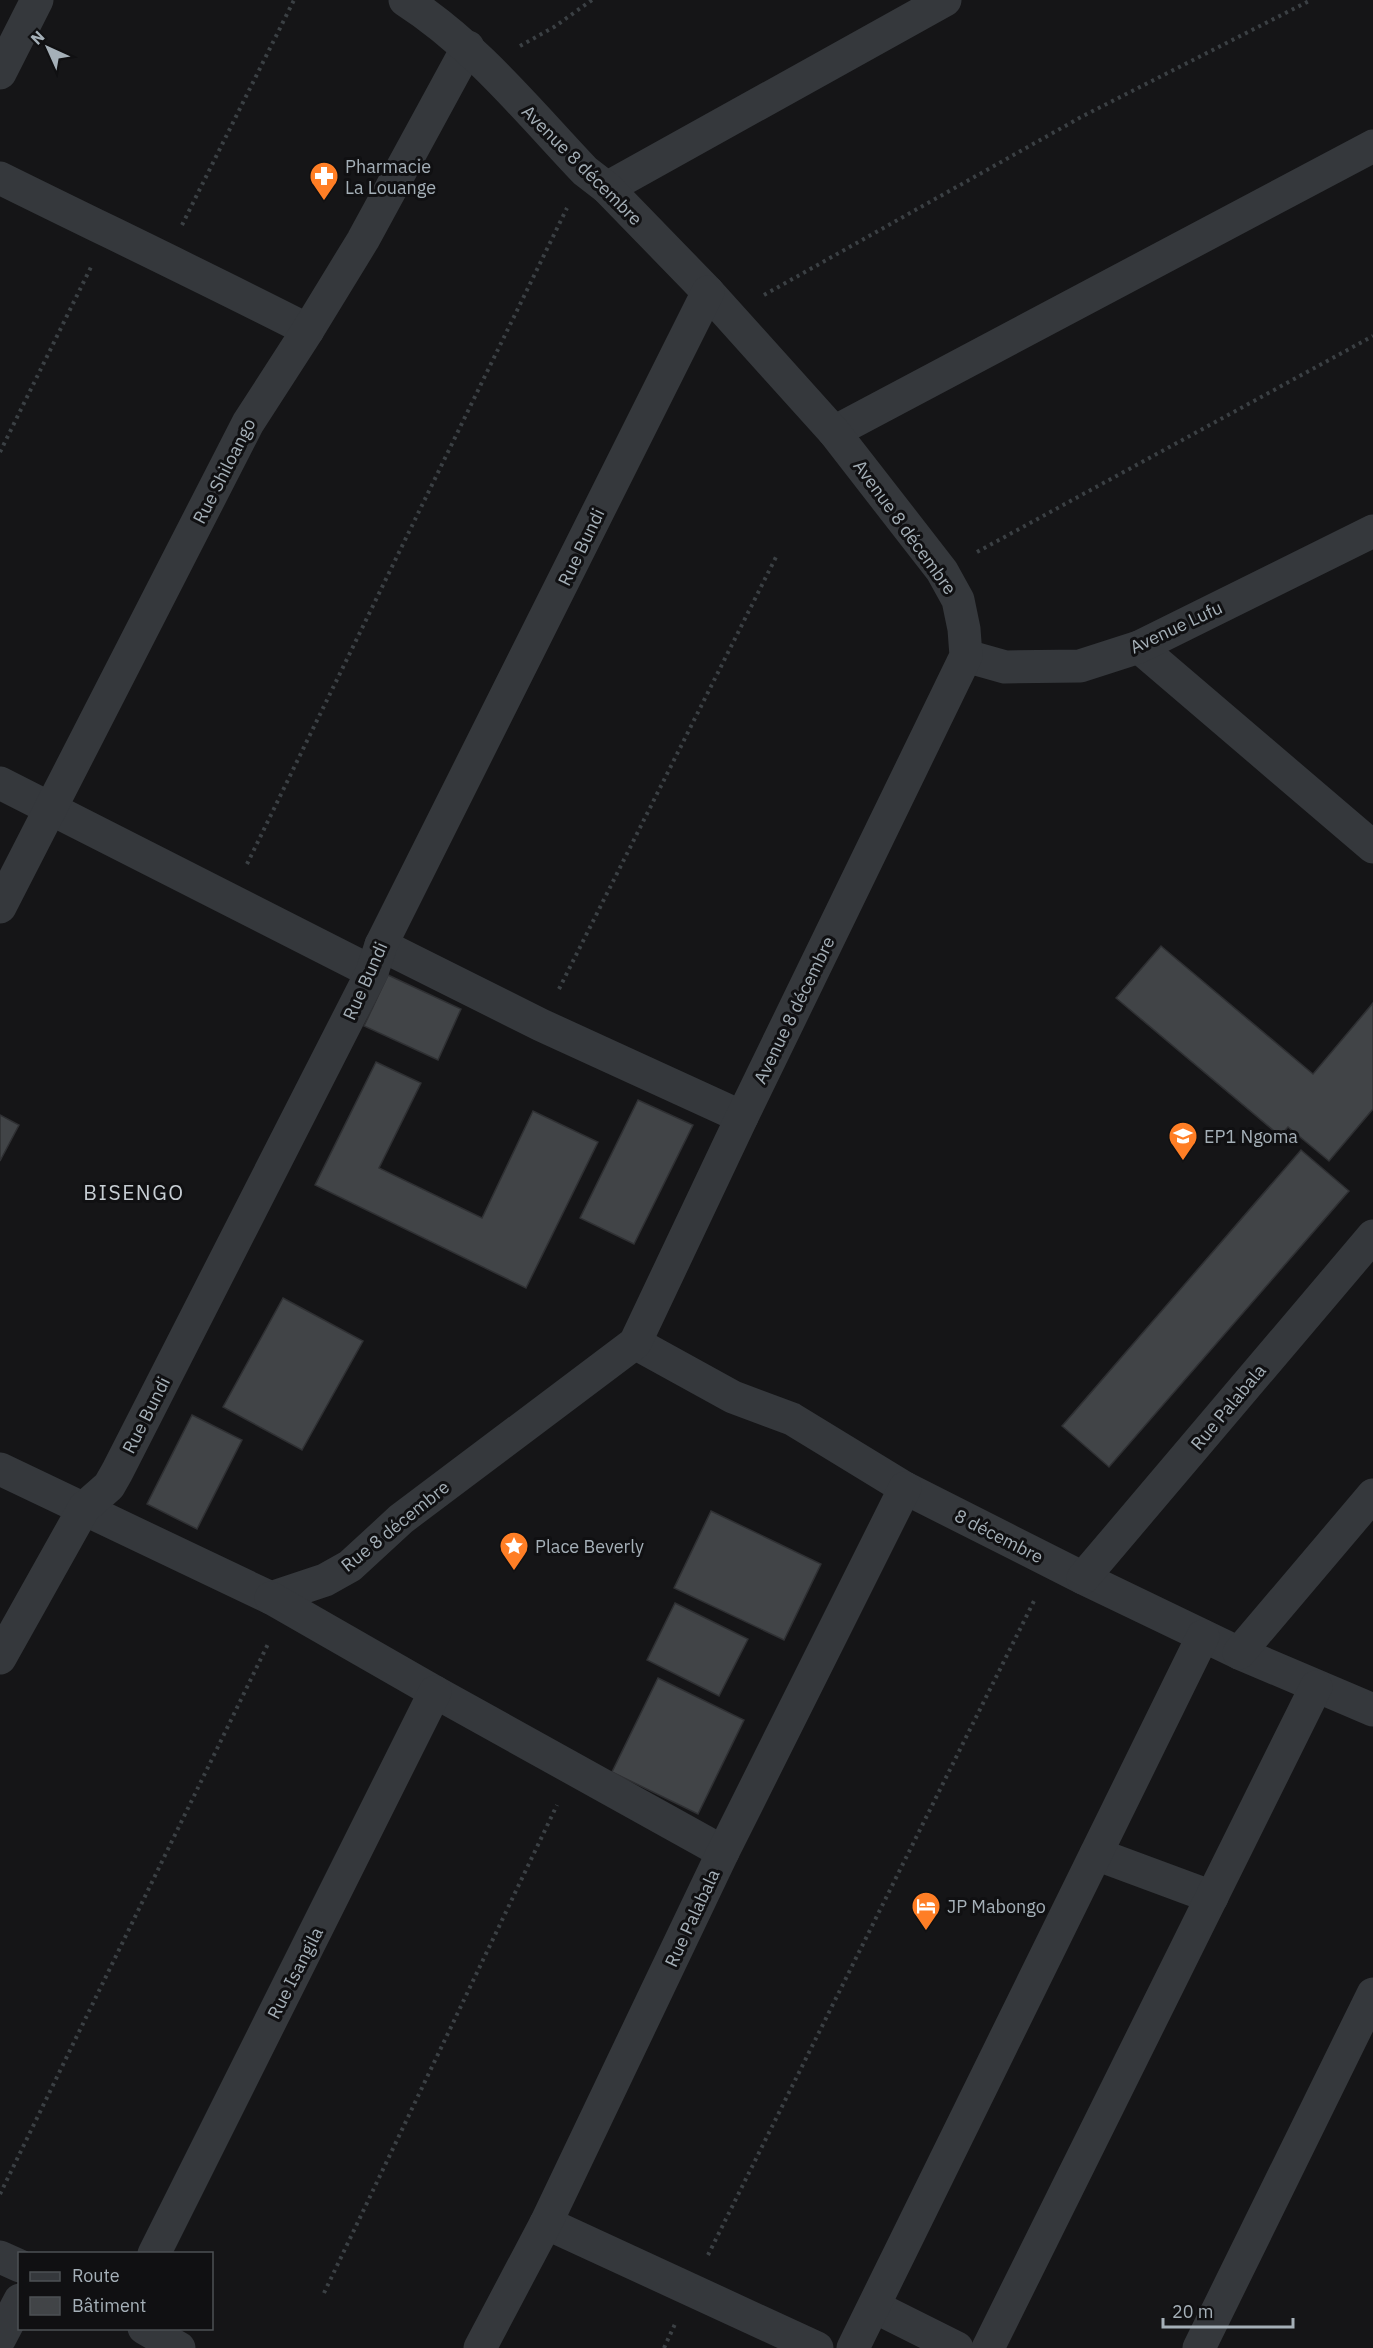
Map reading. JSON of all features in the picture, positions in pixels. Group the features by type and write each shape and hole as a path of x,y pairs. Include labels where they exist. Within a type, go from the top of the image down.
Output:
{"street":[{"path":"0,73 37,0"},
{"path":"596,180 945,0"},
{"name":"Avenue 8 décembre","path":"424,6 719,303 834,432 942,571 958,600 964,629 966,656 635,1343"},
{"name":"Rue Shiloango","path":"0,907 248,423 308,330 476,56"},
{"path":"834,432 1373,146"},
{"path":"0,178 308,330"},
{"name":"Rue Bundi","path":"0,1658 84,1508 109,1485 117,1472 376,958 719,303"},
{"name":"Avenue Lufu","path":"966,656 1005,667 1080,666 1138,647 1373,531"},
{"path":"1138,647 1373,847"},
{"path":"0,783 229,900 541,1025 742,1117"},
{"name":"Rue Palabala","path":"1083,1578 1373,1236"},
{"name":"8 décembre","path":"635,1343 733,1397 792,1419 905,1488 1083,1578 1239,1653 1373,1710"},
{"name":"Rue 8 décembre","path":"278,1603 350,1566 400,1519 635,1343"},
{"path":"0,1469 278,1603 723,1851"},
{"name":"Rue Palabala","path":"480,2348 546,2223 723,1851 905,1488"},
{"path":"1239,1653 1373,1495"},
{"path":"854,2348 1203,1636"},
{"path":"988,2348 1316,1687"},
{"name":"Rue Isangila","path":"155,2252 435,1692"},
{"path":"1096,1854 1212,1898"},
{"path":"1199,2348 1373,1994"},
{"path":"546,2223 817,2348"},
{"path":"0,2257 18,2265"},
{"path":"0,2338 18,2304"},
{"path":"875,2307 957,2348"},
{"path":"148,2330 179,2348"}],"path":[{"path":"165,258 294,0"},
{"path":"476,56 554,27 592,0"},
{"path":"719,303 1311,0"},
{"path":"229,900 596,180"},
{"path":"0,452 108,232"},
{"path":"942,571 1373,336"},
{"path":"541,1025 776,557"},
{"path":"663,2348 1053,1563"},
{"path":"0,2194 278,1603"},
{"path":"324,2293 574,1769"}],"building":[{"name":"EP1 Ngoma","path":"1161,946 1313,1074 1373,1003 1373,1109 1329,1161 1288,1127 1280,1136 1116,998"},
{"path":"388,975 461,1009 438,1060 364,1026"},
{"path":"376,1062 421,1083 379,1168 482,1218 533,1111 598,1142 526,1288 315,1185"},
{"path":"638,1100 693,1125 634,1244 580,1218"},
{"path":"0,1115 19,1125 0,1161"},
{"name":"EP1 Ngoma","path":"1301,1150 1349,1191 1109,1467 1062,1426"},
{"path":"283,1298 363,1341 302,1450 223,1407"},
{"path":"192,1415 242,1440 197,1529 147,1504"},
{"path":"711,1511 821,1564 784,1640 674,1588"},
{"path":"675,1603 748,1639 719,1696 647,1660"},
{"path":"658,1678 744,1720 698,1814 612,1772"}],"place":[{"name":"Pharmacie La Louange","path":"324,202"},
{"name":"EP1 Ngoma","path":"1183,1162"},
{"name":"Place Beverly","path":"514,1572"},
{"name":"JP Mabongo","path":"926,1932"}],"district":[{"name":"BISENGO","path":"134,1192"}]}
